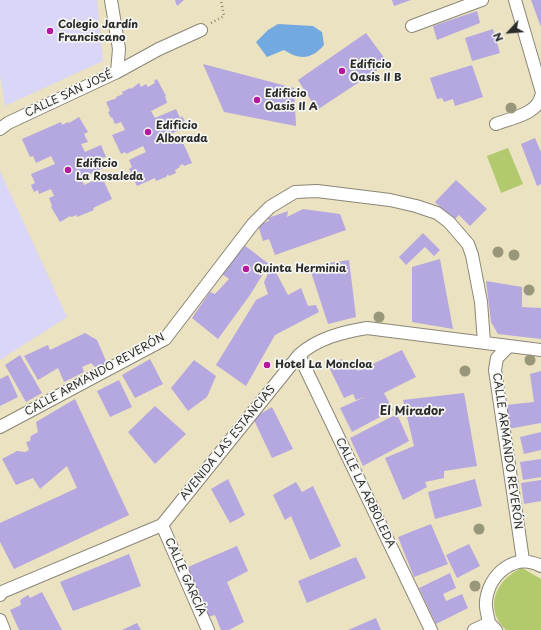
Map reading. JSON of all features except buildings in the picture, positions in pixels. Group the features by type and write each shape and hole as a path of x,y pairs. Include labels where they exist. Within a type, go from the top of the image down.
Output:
{"street":[{"name":"CALLE SAN JOSÉ","path":"0,129 8,123 118,72 119,50 111,0"},
{"path":"412,26 482,0"},
{"path":"515,0 541,90"},
{"path":"118,72 159,49 201,30"},
{"path":"496,124 533,110 540,101 541,96"},
{"name":"CALLE ARMANDO REVERÓN","path":"0,427 165,339 253,224 270,206 295,192 317,191 390,200 437,213 449,222 468,244 472,255 481,302 484,342"},
{"name":"AVENIDA LAS ESTANCIAS","path":"0,594 162,525 299,355 307,348 336,335 367,328 541,350"},
{"name":"CALLE ARMANDO REVERÓN","path":"509,346 497,358 495,370 523,560"},
{"name":"CALLE LA ARBOLEDA","path":"299,355 431,630"},
{"name":"CALLE GARCÍA","path":"162,525 208,630"},
{"path":"474,630 492,626 485,603 488,590 495,578 507,567 523,560 531,561 541,566"},
{"path":"0,620 4,630"}],"path":[{"path":"201,30 224,16 221,0"}],"shaded area":[{"name":"Colegio Jardín Franciscano","path":"0,0 97,0 103,61 5,106 0,75"},
{"path":"0,171 67,317 0,360"}],"green space":[{"path":"508,148 523,184 501,193 487,156"},
{"path":"522,568 541,579 541,630 506,630 495,613 494,604 499,587 505,579"}],"water":[{"path":"278,24 313,26 322,32 324,45 315,54 310,56 295,56 284,50 267,57 256,42 268,30"}],"place":[{"name":"Colegio Jardín Franciscano","path":"50,31"},
{"name":"Edificio Oasis II B","path":"342,71"},
{"name":"Edificio Oasis II A","path":"257,100"},
{"name":"Edificio Alborada","path":"148,132"},
{"name":"Edificio La Rosaleda","path":"68,170"},
{"name":"Quinta Herminia","path":"246,269"},
{"name":"Hotel La Moncloa","path":"267,365"}],"district":[{"name":"El Mirador","path":"412,412"}]}
